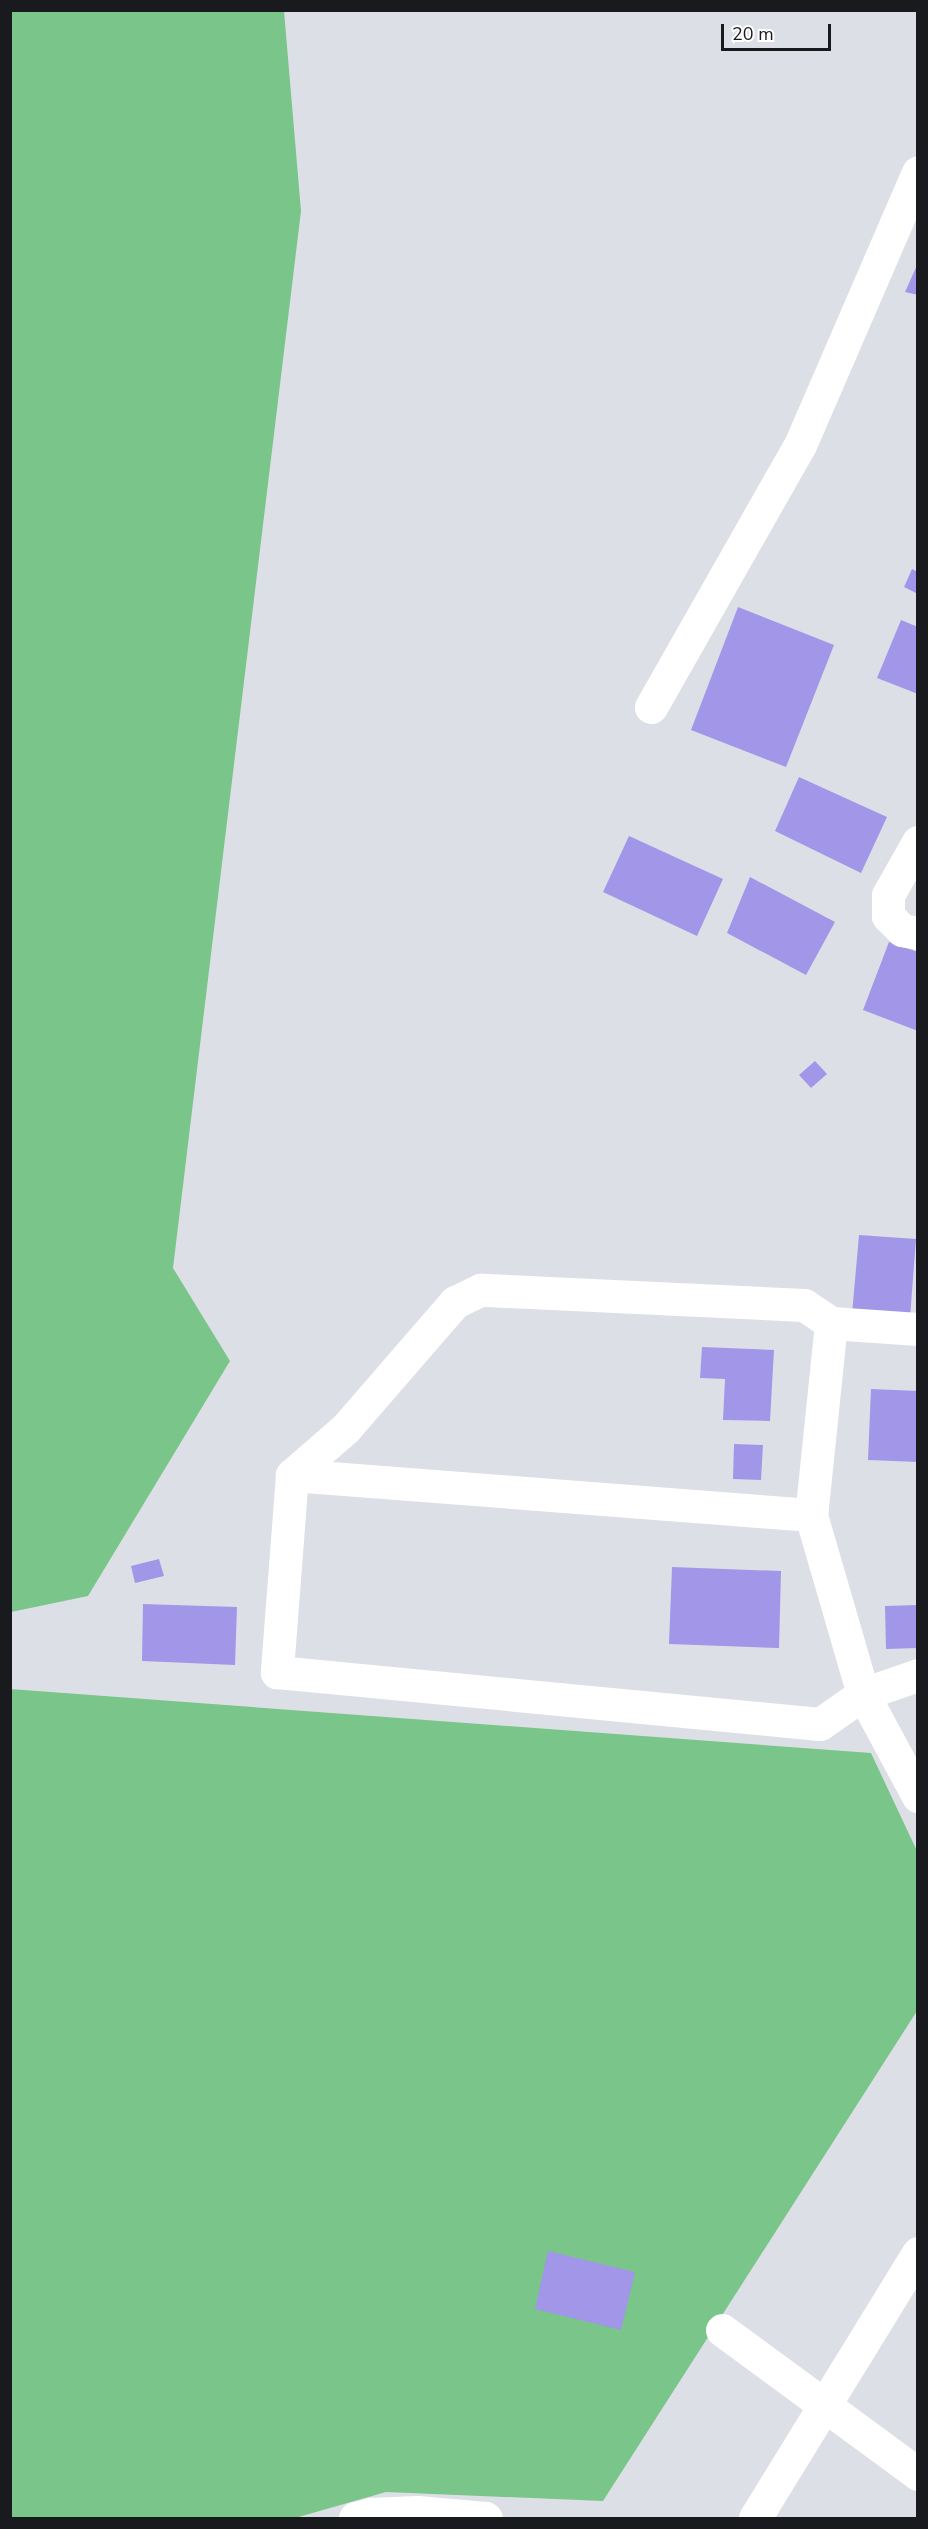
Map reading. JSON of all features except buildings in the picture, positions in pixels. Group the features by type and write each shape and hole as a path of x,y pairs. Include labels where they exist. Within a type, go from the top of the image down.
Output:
{"street":[{"path":"651,707 800,445 918,172"},
{"path":"918,842 888,896 888,916 902,930 918,933"},
{"path":"918,1329 831,1323 804,1305 480,1290 454,1302 346,1428 292,1475 277,1672 820,1724 863,1694 918,1675"},
{"path":"831,1323 811,1515 863,1694 918,1796"},
{"path":"292,1475 811,1515"},
{"path":"755,2518 822,2404 918,2253"},
{"path":"722,2330 918,2474"},
{"path":"355,2518 370,2514 417,2512 486,2518"}],"green space":[{"path":"11,10 284,11 301,211 173,1268 230,1361 88,1596 11,1612"},
{"path":"10,1689 871,1753 917,1851 917,2011 603,2501 386,2492 295,2518 11,2518"}]}
